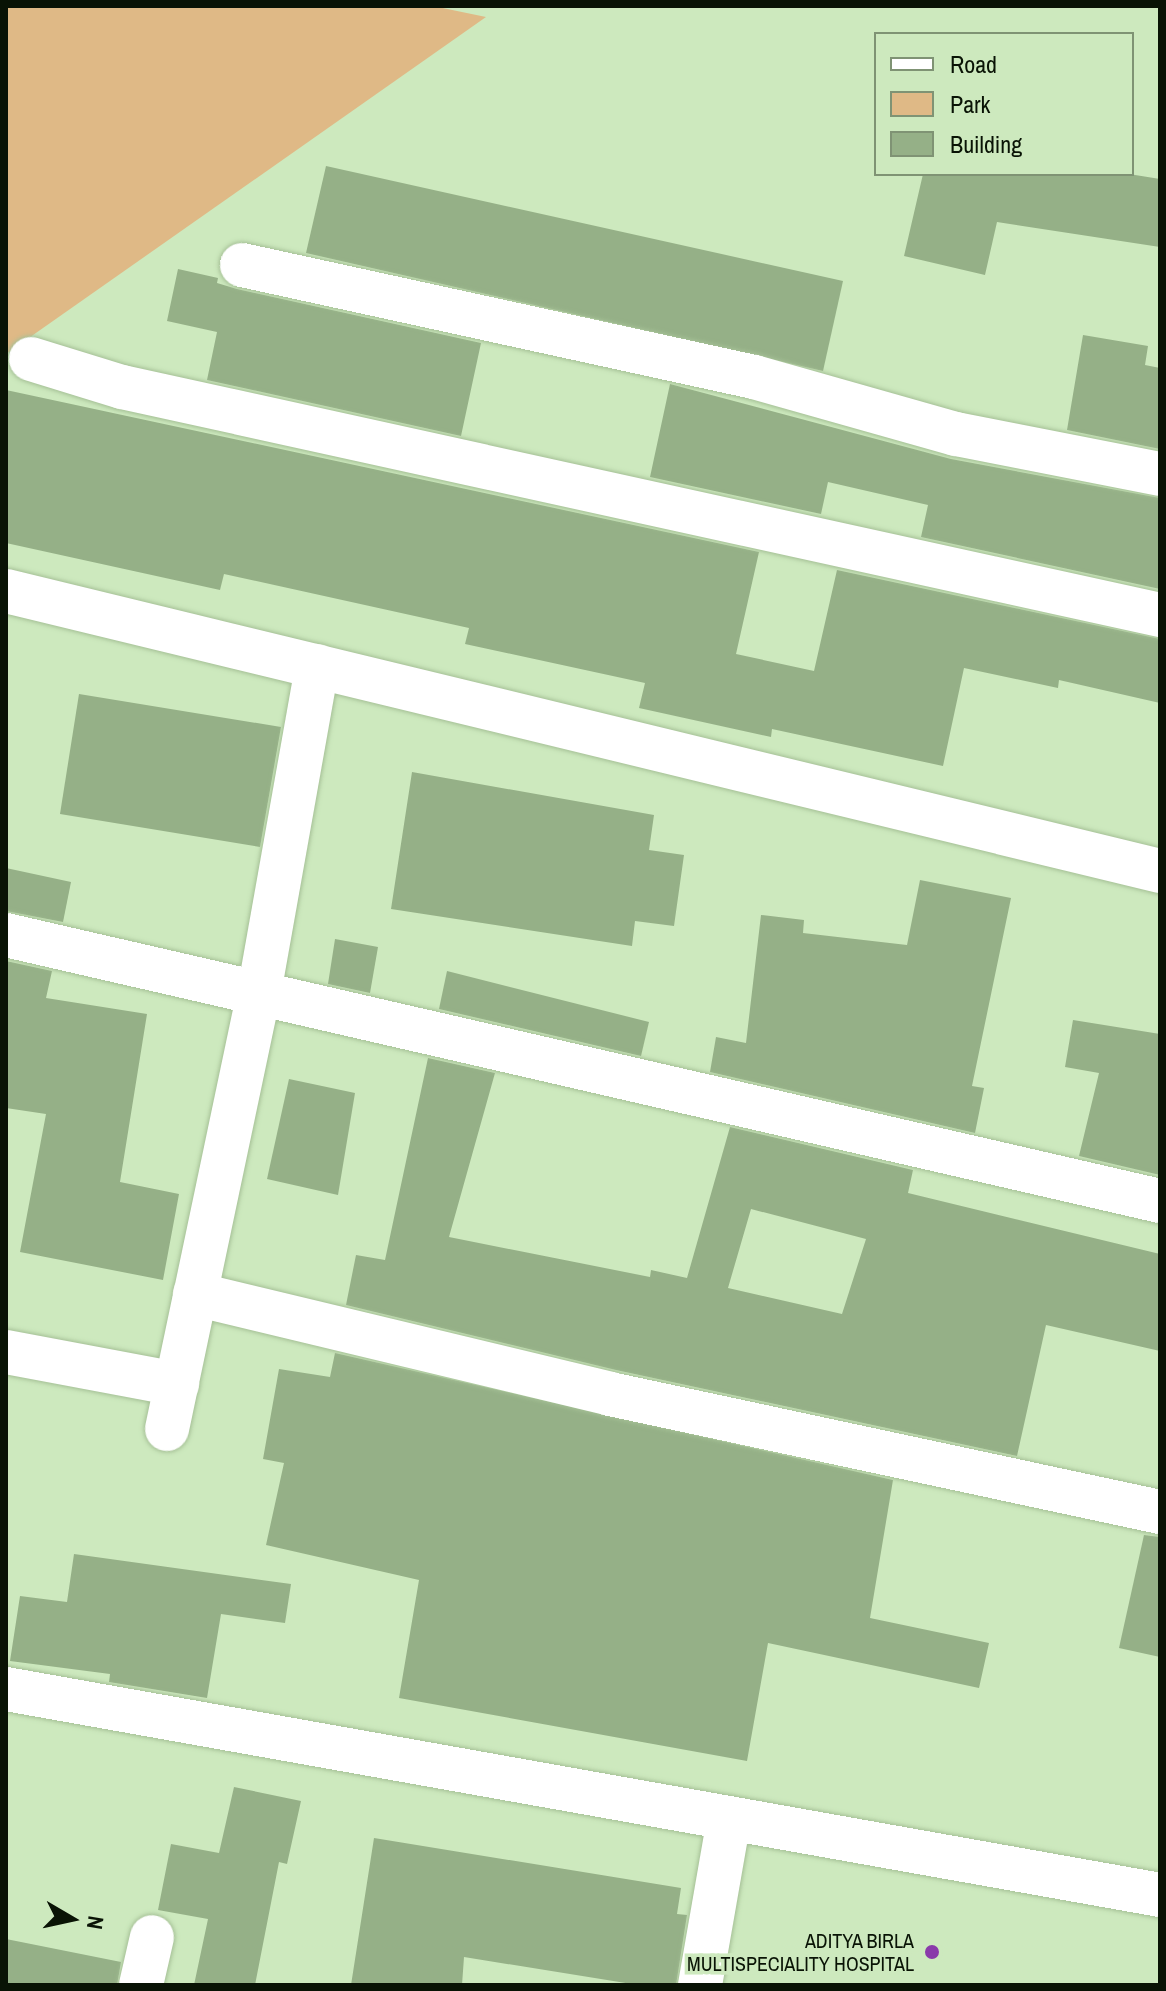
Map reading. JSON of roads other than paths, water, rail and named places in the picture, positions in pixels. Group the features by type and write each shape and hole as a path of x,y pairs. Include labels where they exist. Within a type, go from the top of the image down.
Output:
{"street":[{"path":"242,265 754,377 956,434 1160,474"},
{"path":"31,359 122,387 1160,615"},
{"path":"6,591 1160,871"},
{"path":"167,1429 259,993 317,666"},
{"path":"6,935 1160,1201"},
{"path":"195,1294 610,1394 1160,1512"},
{"path":"6,1352 177,1384"},
{"path":"6,1689 1160,1895"},
{"path":"700,1985 729,1818"},
{"path":"141,1985 152,1937"}],"place":[{"name":"ADITYA BIRLA MULTISPECIALITY HOSPITAL","path":"932,1952"}]}
